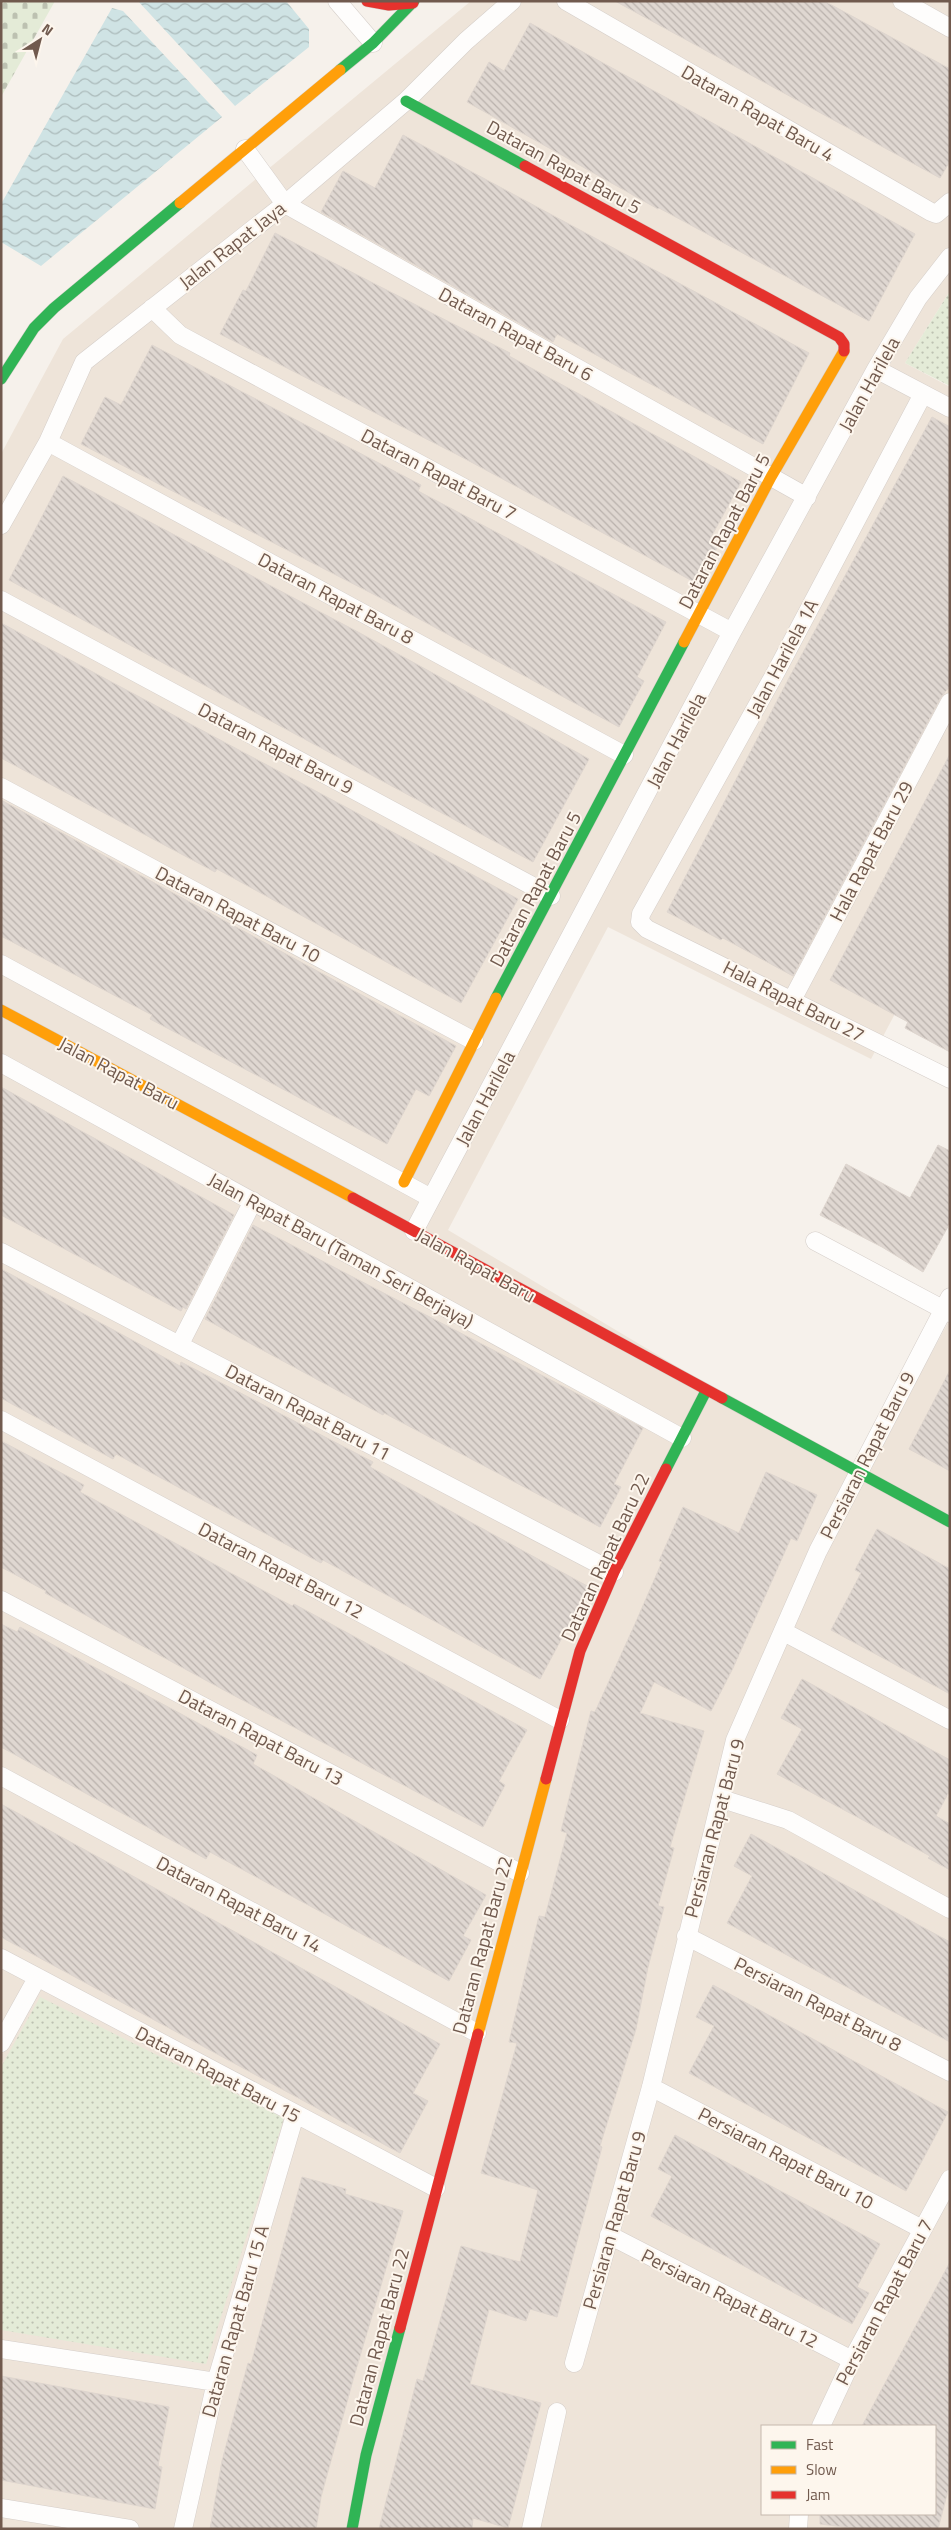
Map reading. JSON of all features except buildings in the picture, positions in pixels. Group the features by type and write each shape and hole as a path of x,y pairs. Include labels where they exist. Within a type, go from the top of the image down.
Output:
{"street":[{"path":"337,1 373,43"},
{"path":"367,1 389,5 413,2"},
{"name":"Jalan Rapat Jaya","path":"1,525 48,442 84,362 285,204 406,101 466,42 512,1"},
{"name":"Dataran Rapat Baru 4","path":"566,1 931,212 936,214 950,202"},
{"path":"902,1 950,28"},
{"path":"1,378 34,328 54,308 373,43 413,2"},
{"name":"Dataran Rapat Baru 5","path":"404,1182 474,1041 771,477 844,353 844,344 839,337 406,101"},
{"name":"Dataran Rapat Baru 6","path":"245,149 285,204 807,497"},
{"name":"Jalan Harilela","path":"414,1231 732,632 876,369 918,298 950,257"},
{"name":"Dataran Rapat Baru 7","path":"152,308 180,335 732,632"},
{"path":"876,369 950,408"},
{"name":"Jalan Harilela 1A","path":"640,922 641,914 777,670 923,394"},
{"name":"Dataran Rapat Baru 8","path":"48,442 624,755"},
{"name":"Dataran Rapat Baru 9","path":"1,600 551,896"},
{"name":"Hala Rapat Baru 29","path":"792,1000 950,702"},
{"name":"Dataran Rapat Baru 10","path":"1,787 474,1041"},
{"name":"Hala Rapat Baru 27","path":"640,922 647,929 950,1079"},
{"name":"Jalan Rapat Baru","path":"1,964 431,1198"},
{"name":"Jalan Rapat Baru","path":"1,1010 414,1231 858,1474 950,1522"},
{"name":"Jalan Rapat Baru (Taman Seri Berjaya)","path":"1,1063 682,1438"},
{"path":"180,1344 253,1202"},
{"path":"815,1241 947,1306"},
{"name":"Dataran Rapat Baru 11","path":"1,1252 614,1572"},
{"name":"Persiaran Rapat Baru 9","path":"574,2363 651,2087 686,1936 722,1799 735,1740 818,1551 947,1306"},
{"name":"Dataran Rapat Baru 22","path":"352,2529 366,2455 560,1720 580,1651 614,1572 706,1391"},
{"name":"Dataran Rapat Baru 12","path":"1,1420 560,1720"},
{"name":"Dataran Rapat Baru 13","path":"1,1600 520,1873"},
{"path":"784,1632 950,1720"},
{"name":"Dataran Rapat Baru 14","path":"1,1776 477,2033"},
{"path":"722,1799 788,1820 950,1909"},
{"name":"Persiaran Rapat Baru 8","path":"686,1936 950,2072"},
{"name":"Dataran Rapat Baru 15","path":"1,1958 436,2188"},
{"path":"1,2043 38,1978"},
{"name":"Persiaran Rapat Baru 10","path":"651,2087 922,2229"},
{"name":"Dataran Rapat Baru 15 A","path":"183,2529 216,2382 295,2115"},
{"name":"Persiaran Rapat Baru 7","path":"821,2425 852,2360 950,2179"},
{"name":"Persiaran Rapat Baru 12","path":"609,2235 852,2360"},
{"path":"1,2349 216,2382"},
{"path":"531,2529 556,2412"},
{"path":"1,2508 130,2529"},
{"path":"798,2529 799,2515"}],"shaded area":[{"path":"471,1 950,1 950,291 905,363 950,387 950,910 871,1059 608,927 448,1230 718,1391 866,1473 950,1319 950,2529 1,2529 1,454 63,339"}],"green space":[{"path":"1,1 55,1 1,97"},
{"path":"950,291 950,386 905,363"},
{"path":"40,1997 284,2118 206,2364 1,2330 1,2067"}],"water":[{"path":"138,1 286,1 309,29 309,47 235,106"},
{"path":"112,8 123,11 222,117 41,266 1,242 1,204"}],"traffic: fast":[{"path":"340,70 373,43 414,1"},
{"path":"406,101 525,166"},
{"path":"1,379 34,328 54,308 180,203"},
{"path":"496,998 684,642"},
{"path":"666,1469 706,1391"},
{"path":"722,1398 950,1522"},
{"path":"352,2529 366,2455 400,2328"}],"traffic: slow":[{"path":"180,203 340,70"},
{"path":"684,642 771,477 844,351"},
{"path":"404,1182 496,998"},
{"path":"1,1010 353,1198"},
{"path":"478,2034 546,1779"}],"traffic: jam":[{"path":"367,1 389,5 413,3"},
{"path":"525,166 839,337 844,344 844,351"},
{"path":"353,1198 722,1398"},
{"path":"546,1779 580,1651 614,1572 666,1469"},
{"path":"400,2328 478,2034"}]}
